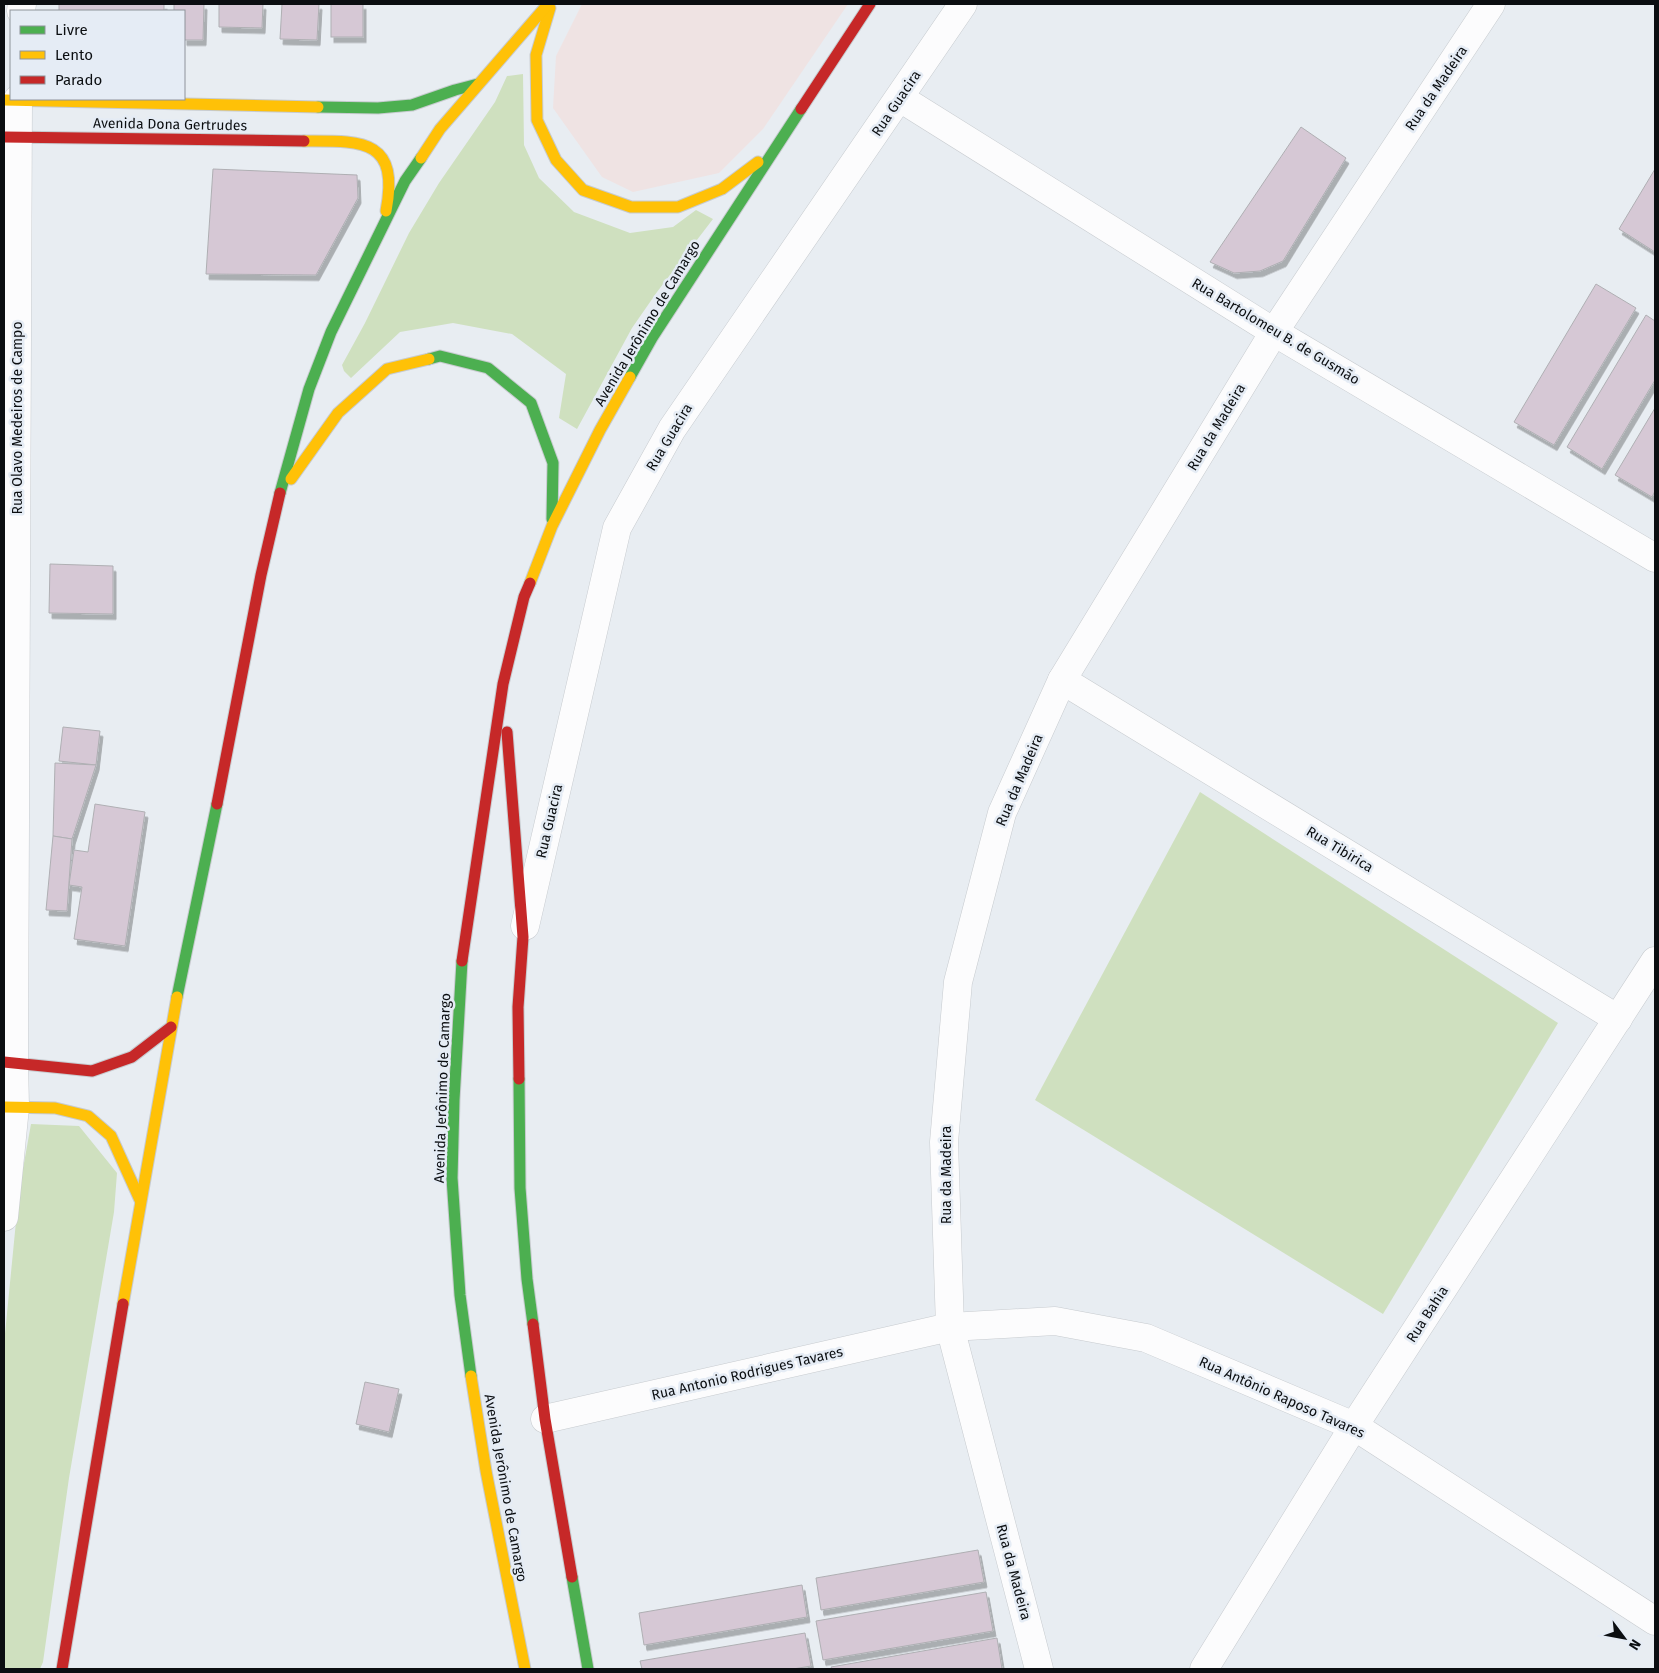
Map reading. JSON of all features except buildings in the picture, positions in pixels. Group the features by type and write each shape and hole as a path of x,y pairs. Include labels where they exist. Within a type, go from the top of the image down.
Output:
{"main road":[{"path":"62,1669 140,1200 171,1027 279,496 310,389 331,332 405,181 440,129 550,4"},
{"path":"550,4 536,55 536,120 556,160 583,190 631,207 678,207 722,189 773,151"},
{"name":"Avenida Jerônimo de Camargo","path":"525,1669 486,1471 470,1368 460,1295 452,1178 454,1100 463,947 503,684 524,597 552,526 600,430 652,338 870,4"},
{"name":"Avenida Dona Gertrudes","path":"13,100 378,108 412,105 478,84"},
{"name":"Avenida Dona Gertrudes","path":"11,137 336,141 361,143 379,152 386,166 390,190 383,225"},
{"path":"279,496 338,413 387,369 440,356 488,368 531,403 553,463 552,526"},
{"name":"Avenida Jerônimo de Camargo","path":"503,684 522,937 518,1007 520,1188 527,1279 544,1419 588,1669"},
{"path":"9,1062 92,1071 132,1057 171,1027"},
{"path":"9,1107 54,1108 88,1116 111,1136 140,1200"}],"street":[{"name":"Rua Guacira","path":"522,937 617,528 672,429 963,4"},
{"name":"Rua da Madeira","path":"1039,1669 950,1327 944,1142 958,982 1002,813 1062,680 1274,332 1492,4"},
{"name":"Rua Bartolomeu B. de Gusmão","path":"900,98 1274,332 1655,558"},
{"name":"Rua Olavo Medeiros de Campo","path":"4,1218 9,1107 11,137 13,100"},
{"name":"Rua Tibirica","path":"1062,680 1618,1019"},
{"name":"Rua Bahia","path":"1204,1669 1354,1426 1655,961"},
{"name":"Rua Antônio Raposo Tavares","path":"950,1327 1055,1321 1146,1338 1354,1426 1655,1621"},
{"name":"Rua Antonio Rodrigues Tavares","path":"544,1419 950,1327"}],"shaded area":[{"path":"582,4 848,4 763,129 719,173 633,192 602,177 553,108 556,56"}],"green space":[{"path":"523,74 524,145 539,178 574,212 630,233 673,227 696,210 713,219 632,328 577,429 559,418 566,374 512,334 453,323 400,332 351,378 344,371 342,365 409,233 439,183 495,102 507,76"},
{"path":"1200,792 1558,1023 1383,1314 1035,1100"},
{"path":"31,1124 79,1126 117,1173 114,1212 69,1478 43,1662 40,1669 4,1669 4,1344 19,1191"}],"traffic: fast":[{"path":"318,107 378,108 412,105 478,84"},
{"path":"630,377 652,338 801,109"},
{"path":"280,493 309,389 331,332 405,181 421,158"},
{"path":"429,359 440,356 488,368 531,403 553,463 552,519"},
{"path":"177,997 217,804"},
{"path":"462,961 454,1100 452,1178 460,1295 471,1376"},
{"path":"519,1079 520,1188 527,1279 533,1324"},
{"path":"572,1577 588,1669"}],"traffic: slow":[{"path":"421,158 440,129 548,4"},
{"path":"550,8 536,55 537,120 556,160 583,190 631,207 678,207 722,189 758,162"},
{"path":"4,100 318,107"},
{"path":"304,141 343,142 359,144 372,149 381,157 387,169 389,187 386,211"},
{"path":"291,479 338,413 387,369 429,359"},
{"path":"530,583 552,526 600,430 630,377"},
{"path":"123,1304 177,997"},
{"path":"4,1107 55,1108 88,1116 111,1136 140,1200"},
{"path":"471,1376 486,1471 525,1669"}],"traffic: jam":[{"path":"801,109 870,4"},
{"path":"4,137 304,141"},
{"path":"217,804 261,575 280,493"},
{"path":"462,961 503,684 524,597 530,583"},
{"path":"507,732 523,937 518,1007 519,1079"},
{"path":"4,1062 92,1071 132,1057 171,1027"},
{"path":"62,1669 123,1304"},
{"path":"533,1324 545,1419 572,1577"}]}
